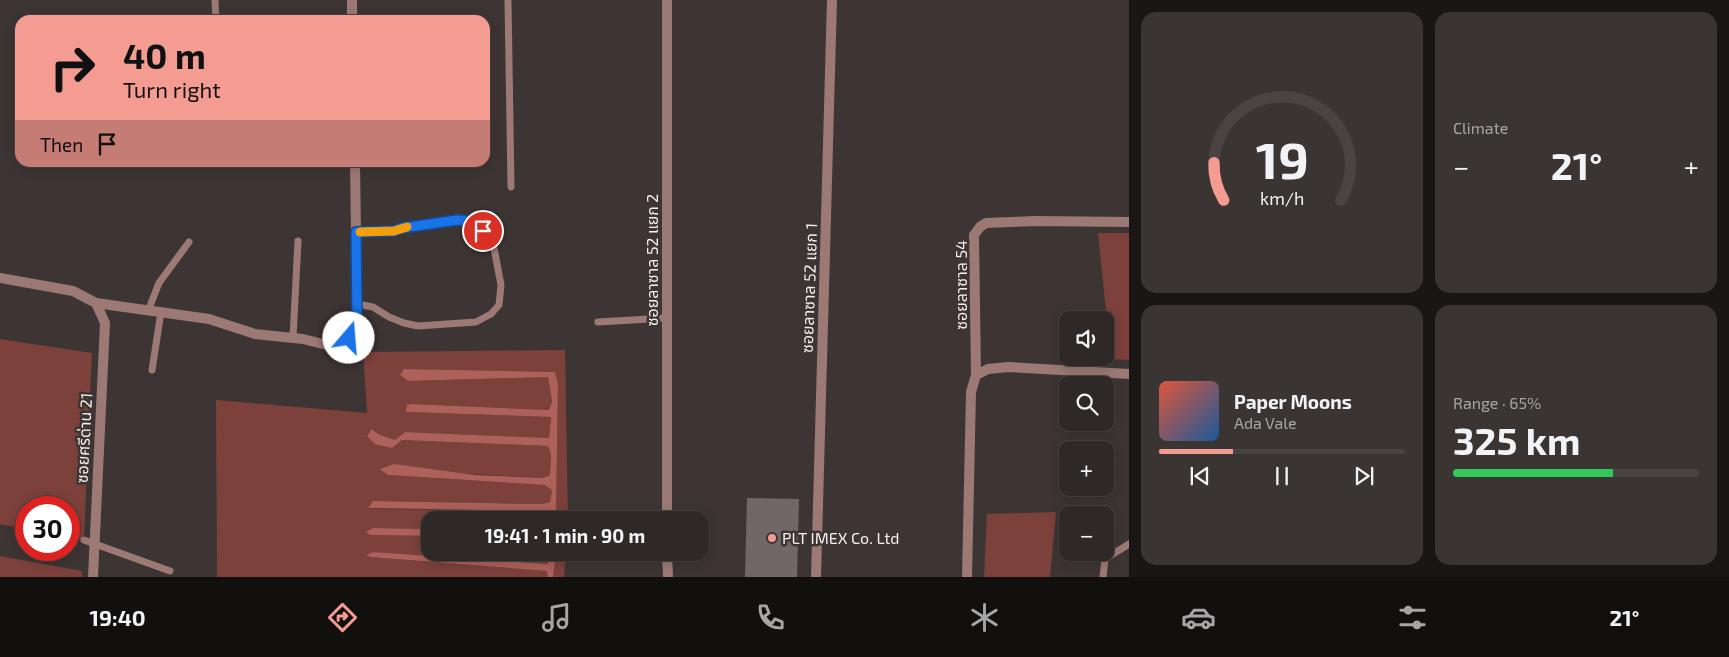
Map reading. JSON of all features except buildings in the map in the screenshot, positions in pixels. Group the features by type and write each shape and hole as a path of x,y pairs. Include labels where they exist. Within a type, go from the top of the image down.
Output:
{"street":[{"path":"352,0 352,15"},
{"name":"ซอยลาซาล 52 แยก 2","path":"667,0 668,511"},
{"name":"ซอยลาซาล 52 แยก 1","path":"816,577 832,0"},
{"path":"0,278 73,291 96,303 209,319 255,334 303,339 327,345 343,346 356,329 358,304 355,167"},
{"name":"ซอยลาซาล 54","path":"967,577 971,392 976,375 974,235 986,223 1035,221 1129,222"},
{"name":"ซอยศรีด่าน 21","path":"93,577 105,323 96,303"},
{"path":"976,375 988,369 1008,368 1129,374"},
{"path":"668,561 668,577"}],"lane":[{"path":"215,0 216,15"},
{"path":"508,0 511,187"},
{"path":"356,232 394,231 402,228 457,220 469,221 483,231 494,248 501,285 499,305 492,314 476,322 418,326 404,324 373,307 358,304"},
{"path":"293,338 298,241"},
{"path":"148,311 159,283 189,242"},
{"path":"152,370 161,312"},
{"path":"598,322 667,318"},
{"path":"84,540 170,571"},
{"path":"1103,577 1105,559 1129,544"}],"shaded area":[{"path":"1098,233 1129,233 1129,360 1114,359 1114,311 1106,311"},
{"path":"0,339 92,353 84,540 80,539 80,496 15,496 15,527 0,524"},
{"path":"565,350 568,511 556,511 558,384 555,372 405,369 400,375 408,381 548,377 552,401 549,410 412,404 406,412 551,417 549,438 405,432 395,440 380,435 373,429 375,444 402,440 548,446 551,455 550,475 543,478 381,469 388,475 545,485 552,490 550,502 542,504 373,501 368,508 547,511 421,511 421,529 373,528 370,535 421,536 421,555 373,552 366,555 370,557 548,571 548,577 217,577 216,400 367,413 363,352"},
{"path":"404,369 555,372 558,384 556,511 368,508 373,501 542,504 550,502 552,490 545,485 388,475 380,469 394,464 475,475 543,478 550,475 551,455 548,446 402,440 392,448 375,444 367,436 372,429 380,435 395,440 405,432 549,438 551,417 406,412 407,405 412,404 549,410 552,401 548,377 408,381 400,375"},
{"path":"1056,512 1050,577 984,577 987,514"},
{"path":"373,528 421,529 421,536 370,535 366,532"},
{"path":"373,552 421,555 421,561 504,561 548,564 549,561 555,561 553,577 548,577 547,571 370,557 366,555"},
{"path":"0,556 15,559 15,561 27,561 82,571 82,577 0,577"},
{"path":"504,561 549,561 548,564"},
{"path":"555,561 565,561 564,577 553,577"}],"slow traffic":[{"path":"360,232 394,231 407,227"}],"place":[{"name":"PLT IMEX Co. Ltd","path":"772,538"}],"route":[{"path":"349,338 356,329 358,304 356,232 394,231 402,228 457,220 469,221 483,231"}]}
